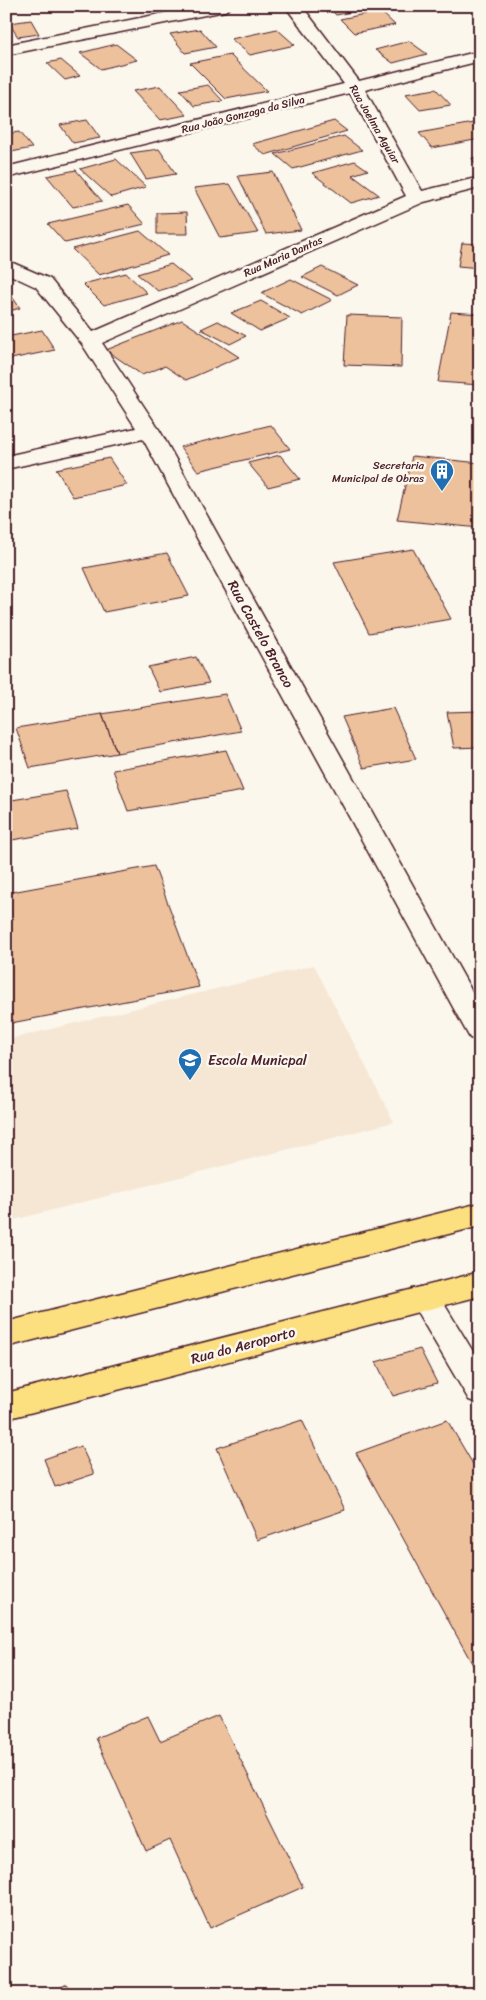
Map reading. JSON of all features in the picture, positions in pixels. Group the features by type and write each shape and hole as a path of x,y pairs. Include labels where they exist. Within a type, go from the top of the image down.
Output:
{"main road":[{"path":"6,1335 480,1214"},
{"name":"Rua do Aeroporto","path":"6,1406 480,1284"}],"street":[{"path":"6,50 225,6"},
{"name":"Rua Joelma Aguiar","path":"293,6 355,87 417,198"},
{"name":"Rua João Gonzaga da Silva","path":"6,173 480,56"},
{"name":"Rua Maria Dantas","path":"90,341 417,198 480,182"},
{"path":"6,249 43,283"},
{"name":"Rua Castelo Branco","path":"6,266 43,283 90,341 149,431 480,1032"},
{"path":"6,463 149,431"},
{"path":"424,1298 480,1391"}],"shaded area":[{"name":"Escola Municpal","path":"314,965 394,1122 6,1222 6,1040"}],"building":[{"path":"146,6 177,6 177,7 153,12"},
{"path":"327,6 377,6 378,7 336,15"},
{"path":"380,11 395,25 354,33 340,19"},
{"path":"31,20 39,34 18,37 9,23"},
{"path":"200,29 216,47 185,53 170,34"},
{"path":"277,29 295,45 250,55 231,39"},
{"path":"409,41 427,54 393,63 375,50"},
{"path":"116,44 137,60 101,69 80,53"},
{"path":"230,55 267,91 226,99 190,63"},
{"path":"61,60 80,76 65,80 47,63"},
{"path":"208,85 223,101 194,106 180,90"},
{"path":"160,86 187,115 160,120 133,91"},
{"path":"436,89 451,105 420,110 405,94"},
{"path":"87,120 100,138 73,143 60,125"},
{"path":"334,121 347,131 265,155 252,144"},
{"path":"473,123 480,130 480,139 432,148 419,133"},
{"path":"19,132 32,148 6,153 6,134"},
{"path":"344,136 362,150 293,169 275,154"},
{"path":"159,149 176,174 146,179 130,153"},
{"path":"480,157 480,171 479,171 472,158"},
{"path":"116,159 146,187 111,197 80,169"},
{"path":"355,161 368,170 352,175 379,195 351,203 312,173"},
{"path":"76,170 102,201 73,207 47,176"},
{"path":"273,172 301,230 266,234 238,176"},
{"path":"230,184 258,233 220,238 194,188"},
{"path":"128,205 145,224 65,243 48,224"},
{"path":"187,212 188,234 157,234 157,213"},
{"path":"140,231 168,255 99,275 72,249"},
{"path":"462,243 480,244 480,268 458,266"},
{"path":"171,264 192,281 158,291 137,274"},
{"path":"322,267 358,285 338,295 302,277"},
{"path":"126,273 147,293 104,305 83,284"},
{"path":"291,279 332,300 302,315 261,293"},
{"path":"6,288 20,308 6,312"},
{"path":"261,301 290,318 260,331 231,313"},
{"path":"451,312 480,314 480,385 438,382"},
{"path":"347,315 402,317 401,367 344,365"},
{"path":"182,320 239,357 186,380 165,366 142,375 106,350"},
{"path":"218,321 246,336 230,344 201,329"},
{"path":"42,330 55,350 6,360 6,337"},
{"path":"271,425 290,449 198,471 180,447"},
{"path":"280,455 300,479 268,487 248,463"},
{"name":"Secretaria Municipal de Obras","path":"412,456 480,463 480,528 397,520"},
{"path":"109,458 127,485 73,497 56,469"},
{"path":"413,549 451,619 369,633 334,562"},
{"path":"167,553 189,596 104,612 84,568"},
{"path":"196,657 209,683 160,692 148,667"},
{"path":"225,694 241,731 117,753 102,714"},
{"path":"393,708 416,759 364,768 342,717"},
{"path":"480,711 480,747 454,748 447,712"},
{"path":"102,714 117,753 30,768 16,728"},
{"path":"226,750 243,791 128,811 113,770"},
{"path":"66,791 78,829 6,841 6,801"},
{"path":"154,866 199,987 6,1024 6,893"},
{"path":"420,1349 437,1383 393,1396 376,1362"},
{"path":"302,1420 345,1510 257,1540 217,1448"},
{"path":"447,1420 480,1476 479,1676 356,1453"},
{"path":"81,1446 94,1474 55,1487 44,1459"},
{"path":"148,1716 160,1741 219,1716 303,1887 210,1928 170,1840 146,1851 96,1738"},
{"path":"67,1984 72,1994 48,1994"}],"place":[{"name":"Secretaria Municipal de Obras","path":"442,492"},
{"name":"Escola Municpal","path":"190,1081"}]}
